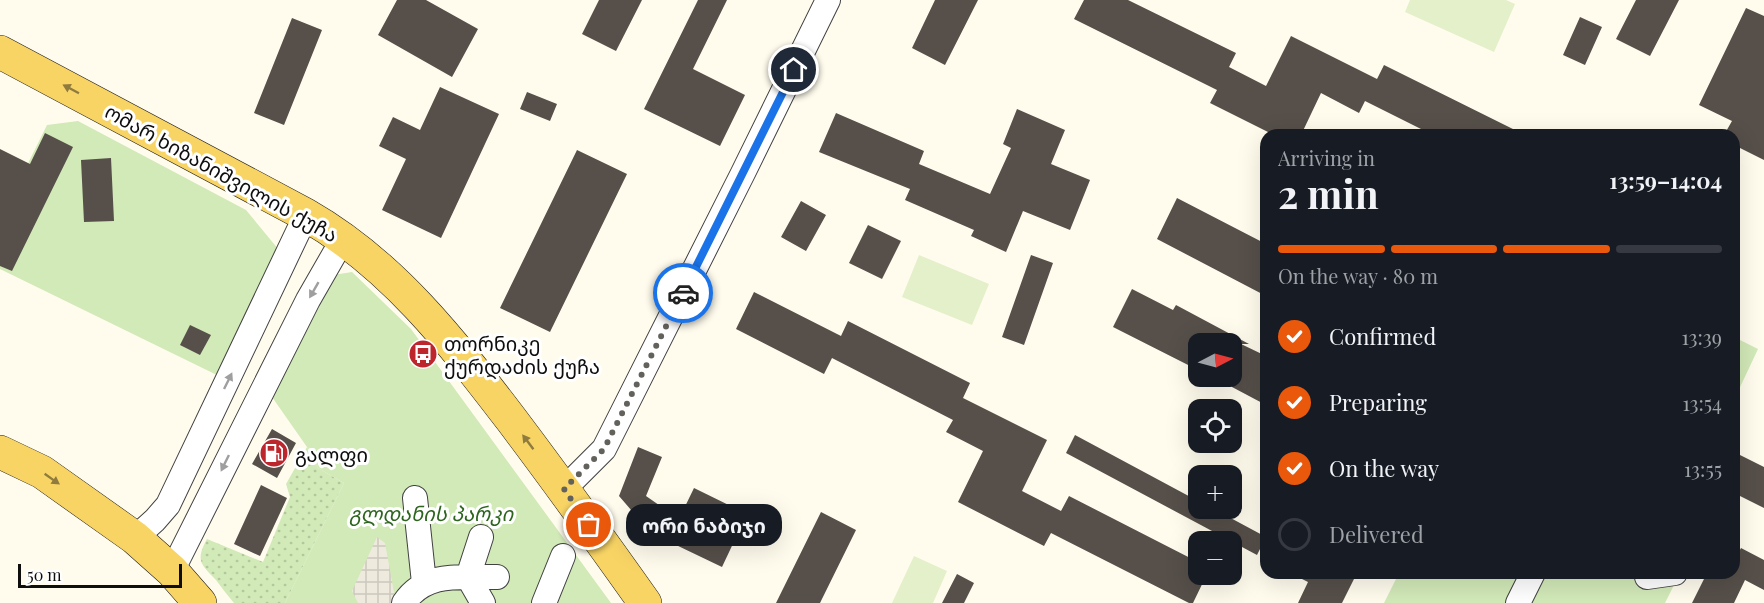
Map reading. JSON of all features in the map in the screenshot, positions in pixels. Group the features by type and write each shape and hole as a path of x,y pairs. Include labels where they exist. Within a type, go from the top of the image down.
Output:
{"main road":[{"name":"ომარ ხიზანიშვილის ქუჩა","path":"0,52 306,215 377,265 407,293 460,351 564,489 645,603"},
{"path":"0,452 42,472 135,538 172,571 200,603"}],"street":[{"path":"564,489 604,449 828,0"},
{"path":"135,538 168,505 306,215"},
{"path":"172,571 308,300 343,239"},
{"path":"415,498 424,583"},
{"path":"481,537 468,577 483,603"},
{"path":"544,603 563,556"},
{"path":"404,603 424,583 447,577 497,576"},
{"path":"1518,603 1530,579"}],"green space":[{"path":"1410,0 1506,0 1515,4 1494,52 1405,12"},
{"path":"78,121 246,210 279,250 223,378 0,269 0,220 47,125"},
{"path":"919,255 989,284 972,325 902,297"},
{"name":"გლდანის პარკი","path":"352,272 411,329 611,603 285,603 344,483 318,468 307,447 272,397 333,275"},
{"path":"1740,340 1758,349 1740,387"},
{"path":"307,447 318,468 344,483 285,603 234,603 203,566 201,552 203,546 207,539 263,562 290,497 286,484"},
{"path":"914,556 947,571 933,603 892,603"},
{"path":"1396,579 1677,579 1665,603 1384,603"}],"shaded area":[{"path":"377,537 385,543 395,598 399,603 358,603 352,591"}],"building":[{"path":"397,0 426,0 478,29 452,77 378,35"},
{"path":"599,0 642,0 616,51 582,34"},
{"path":"698,0 727,0 693,69 745,95 720,146 644,109"},
{"path":"935,0 978,0 945,65 912,48"},
{"path":"1084,0 1128,0 1236,53 1229,67 1266,86 1291,36 1377,79 1384,65 1513,129 1421,129 1365,101 1359,113 1321,93 1304,129 1262,129 1210,103 1217,90 1074,19"},
{"path":"1636,0 1679,0 1650,56 1616,39"},
{"path":"1746,8 1764,16 1764,160 1740,148 1740,129 1727,129 1732,121 1699,105"},
{"path":"1580,17 1602,27 1585,65 1563,55"},
{"path":"292,18 322,30 284,125 254,113"},
{"path":"440,87 499,114 441,238 382,210 406,159 379,146 393,117 420,130"},
{"path":"527,92 557,104 550,121 520,109"},
{"path":"1017,109 1065,130 1051,164 1090,180 1070,230 1023,211 1006,252 971,236 974,230 905,200 910,189 819,152 836,113 924,151 919,164 990,194 1011,148 1003,144"},
{"path":"45,133 73,147 12,271 0,266 0,149 30,164"},
{"path":"577,150 627,174 550,332 500,308"},
{"path":"111,158 114,221 84,222 81,160"},
{"path":"1177,198 1260,241 1260,293 1157,239"},
{"path":"801,201 826,215 806,251 781,237"},
{"path":"868,225 901,241 882,279 849,263"},
{"path":"1031,255 1053,263 1024,345 1002,337"},
{"path":"1132,289 1173,310 1176,305 1228,333 1188,333 1188,365 1113,327"},
{"path":"754,292 841,336 848,321 970,383 963,398 1047,440 1022,491 1061,511 1069,496 1188,557 1188,585 1202,585 1193,603 1051,533 1044,546 958,502 983,451 946,432 953,420 832,358 824,374 736,329"},
{"path":"190,325 211,335 200,355 180,345"},
{"path":"1242,344 1260,353 1260,402 1232,387 1242,387"},
{"path":"272,429 296,443 277,478 252,464"},
{"path":"1075,435 1188,496 1188,518 1066,453"},
{"path":"638,447 662,457 646,496 679,519 694,488 747,514 722,567 651,533 619,496"},
{"path":"1740,455 1764,467 1764,508 1740,496"},
{"path":"261,485 287,498 260,556 234,544"},
{"path":"821,512 856,530 820,603 776,603"},
{"path":"1190,519 1232,519 1260,534 1260,549 1257,555 1242,547 1242,531 1212,531"},
{"path":"1741,548 1764,560 1764,590 1745,580 1734,603 1692,603 1704,579 1740,579"},
{"path":"957,574 974,583 964,603 942,603"},
{"path":"1302,579 1354,579 1342,603 1298,603 1308,582"}],"way so far":[{"path":"589,525 564,489 604,449 683,293"}],"place":[{"name":"თორნიკე ქურდაძის ქუჩა","path":"423,354"},
{"name":"გალფი","path":"274,453"},
{"name":"ორი ნაბიჯი","path":"589,525"}],"route":[{"path":"683,293 794,70"}]}
